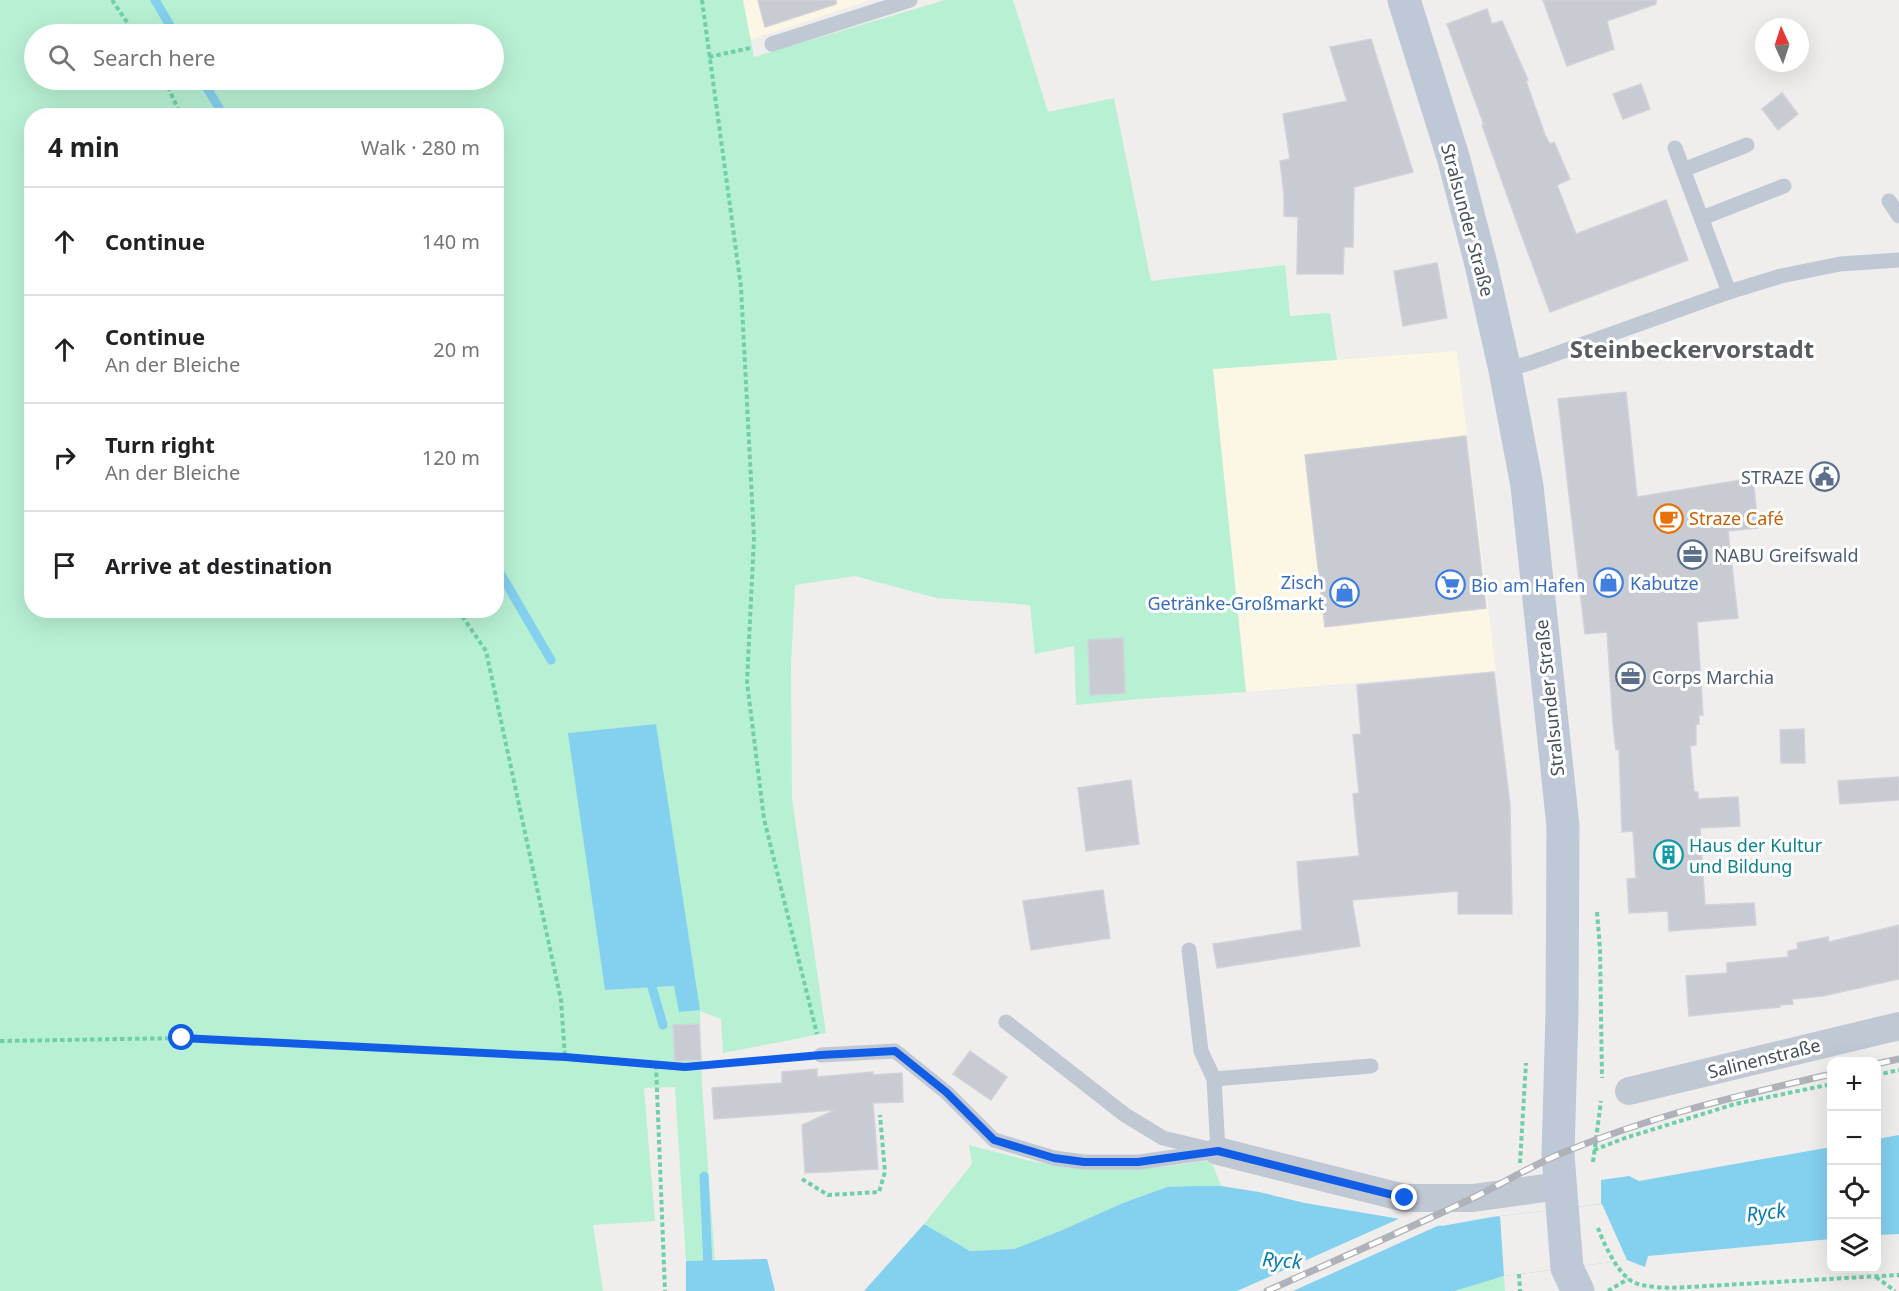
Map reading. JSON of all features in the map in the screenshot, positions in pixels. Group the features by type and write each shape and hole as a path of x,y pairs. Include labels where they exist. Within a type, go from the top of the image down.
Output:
{"main road":[{"name":"Stralsunder Straße","path":"1404,0 1454,160 1481,264 1505,370 1527,486 1563,826 1562,1013 1558,1155 1560,1198 1572,1280"}],"street":[{"name":"Salinenstraße","path":"1629,1091 1899,1026"},
{"path":"1218,1151 1405,1198 1473,1198 1518,1192 1560,1198"}],"lane":[{"path":"772,44 910,0"},
{"path":"1683,170 1747,146"},
{"path":"1675,148 1729,292"},
{"path":"1701,218 1784,186"},
{"path":"1889,201 1899,216"},
{"path":"1505,370 1781,276 1840,264 1899,260"},
{"path":"1189,950 1201,1051 1214,1079 1218,1151"},
{"path":"1006,1022 1125,1115 1163,1138 1218,1151"},
{"path":"821,1055 895,1051 946,1092 994,1140 1054,1158 1084,1162 1138,1162 1218,1151"},
{"path":"1214,1079 1371,1066"}],"path":[{"path":"112,0 128,24"},
{"path":"702,0 741,287 754,538 747,682 764,819 814,1025"},
{"path":"709,57 772,44"},
{"path":"169,90 177,108"},
{"path":"463,618 486,651 561,1000 565,1057"},
{"path":"0,1041 182,1038 565,1057 685,1067 821,1055"},
{"path":"1518,1192 1526,1058"},
{"path":"656,1065 665,1291"},
{"path":"1881,1074 1899,1070"},
{"path":"1594,1150 1735,1104 1827,1085"},
{"path":"802,1179 828,1195 879,1192 885,1172 880,1115"},
{"path":"1596,1221 1608,1252 1628,1279 1668,1290 1899,1275"},
{"path":"1519,1274 1520,1291"},
{"path":"1876,1277 1895,1291"},
{"path":"1607,1291 1628,1279"}],"shaded area":[{"path":"743,0 870,0 750,40"},
{"path":"1457,351 1496,671 1246,692 1213,369"}],"green space":[{"path":"0,0 743,0 754,57 945,0 1013,0 1048,112 1114,98 1151,281 1285,265 1290,316 1330,313 1337,360 1213,369 1246,692 1076,705 1074,646 1035,654 1030,605 937,598 855,576 795,585 791,664 792,799 826,1033 723,1053 721,1019 700,1011 702,1086 715,1260 686,1261 675,1087 644,1088 655,1221 593,1225 603,1291 0,1291","holes":["655,724 674,986 605,990 569,733"]},
{"path":"969,1145 1031,1161 1078,1169 1162,1167 1211,1160 1221,1186 1167,1187 1014,1249 970,1251 924,1224 972,1164"},
{"path":"1504,1276 1505,1291 1454,1291 1498,1277"}],"water":[{"path":"656,724 700,1010 679,1012 674,986 605,990 568,733"},
{"path":"1899,1135 1899,1234 1881,1235 1881,1138"},
{"name":"Ryck","path":"1827,1148 1827,1239 1648,1256 1645,1267 1627,1260 1504,1276 1454,1291 864,1291 924,1224 970,1251 1014,1249 1167,1187 1221,1186 1442,1226 1492,1217 1601,1204 1601,1180 1629,1176 1639,1181"},
{"path":"767,1259 775,1291 686,1291 686,1261"}],"pier":[{"path":"1602,1204 1627,1260 1504,1276 1500,1216"},
{"path":"1405,1216 1444,1223 1293,1291 1237,1291"}],"building":[{"path":"758,0 836,0 836,4 765,27"},
{"path":"1543,0 1656,0 1656,4 1607,21 1614,49 1567,66"},
{"path":"1487,9 1492,24 1502,21 1528,80 1526,81 1545,135 1550,144 1554,142 1570,179 1557,185 1576,234 1666,200 1688,260 1550,312 1447,24"},
{"path":"1371,39 1413,172 1354,187 1353,247 1344,247 1343,274 1297,274 1298,217 1284,216 1280,161 1290,159 1283,114 1347,101 1330,47"},
{"path":"1641,84 1650,109 1623,119 1613,94"},
{"path":"1782,93 1798,114 1778,130 1762,109"},
{"path":"1437,263 1447,318 1403,326 1394,271"},
{"path":"1626,392 1637,497 1753,478 1758,528 1728,531 1738,618 1697,622 1703,715 1699,715 1699,724 1696,724 1696,745 1690,746 1694,792 1698,792 1698,799 1738,797 1740,826 1700,828 1705,905 1754,903 1756,925 1669,931 1668,911 1629,913 1627,879 1636,878 1633,831 1622,832 1619,749 1616,750 1613,724 1607,632 1585,634 1558,399"},
{"path":"1466,436 1486,608 1325,627 1305,455"},
{"path":"1123,638 1125,693 1090,695 1088,640"},
{"path":"1494,672 1510,805 1512,914 1458,914 1458,891 1352,900 1360,946 1217,968 1213,944 1302,930 1297,862 1359,856 1353,794 1359,793 1353,735 1361,734 1357,685"},
{"path":"1804,729 1805,763 1781,763 1780,730"},
{"path":"1899,777 1899,800 1840,804 1838,781"},
{"path":"1131,780 1139,844 1086,851 1078,788"},
{"path":"1103,890 1110,938 1031,950 1023,901"},
{"path":"1899,925 1899,979 1823,996 1792,999 1793,1004 1780,1005 1780,1007 1689,1016 1686,976 1727,973 1727,963 1788,957 1788,951 1798,949 1797,943 1828,937 1829,942"},
{"path":"699,1024 701,1060 675,1061 673,1025"},
{"path":"970,1051 1007,1077 991,1100 953,1074"},
{"path":"817,1069 817,1077 873,1072 873,1075 902,1073 903,1102 873,1103 878,1169 805,1173 802,1125 835,1110 714,1119 712,1088 782,1083 782,1072"}],"waterway":[{"path":"155,0 169,24"},
{"path":"208,90 219,108"},
{"path":"504,580 551,660"},
{"path":"652,987 663,1025"},
{"path":"704,1176 709,1291"}],"railway":[{"path":"1881,1063 1899,1059"},
{"path":"1267,1291 1475,1197 1549,1159 1593,1141 1694,1108 1827,1075"}],"place":[{"name":"STRAZE","path":"1825,477"},
{"name":"Straze Café","path":"1668,518"},
{"name":"NABU Greifswald","path":"1693,555"},
{"name":"Kabutze","path":"1609,583"},
{"name":"Bio am Hafen","path":"1450,585"},
{"name":"Zisch Getränke-Großmarkt","path":"1345,592"},
{"name":"Corps Marchia","path":"1631,677"},
{"name":"Haus der Kultur und Bildung","path":"1668,855"}],"district":[{"name":"Steinbeckervorstadt","path":"1692,348"}],"route":[{"path":"182,1038 565,1057 685,1067 895,1051 946,1092 994,1140 1054,1158 1084,1162 1138,1162 1218,1151 1405,1198"}]}
